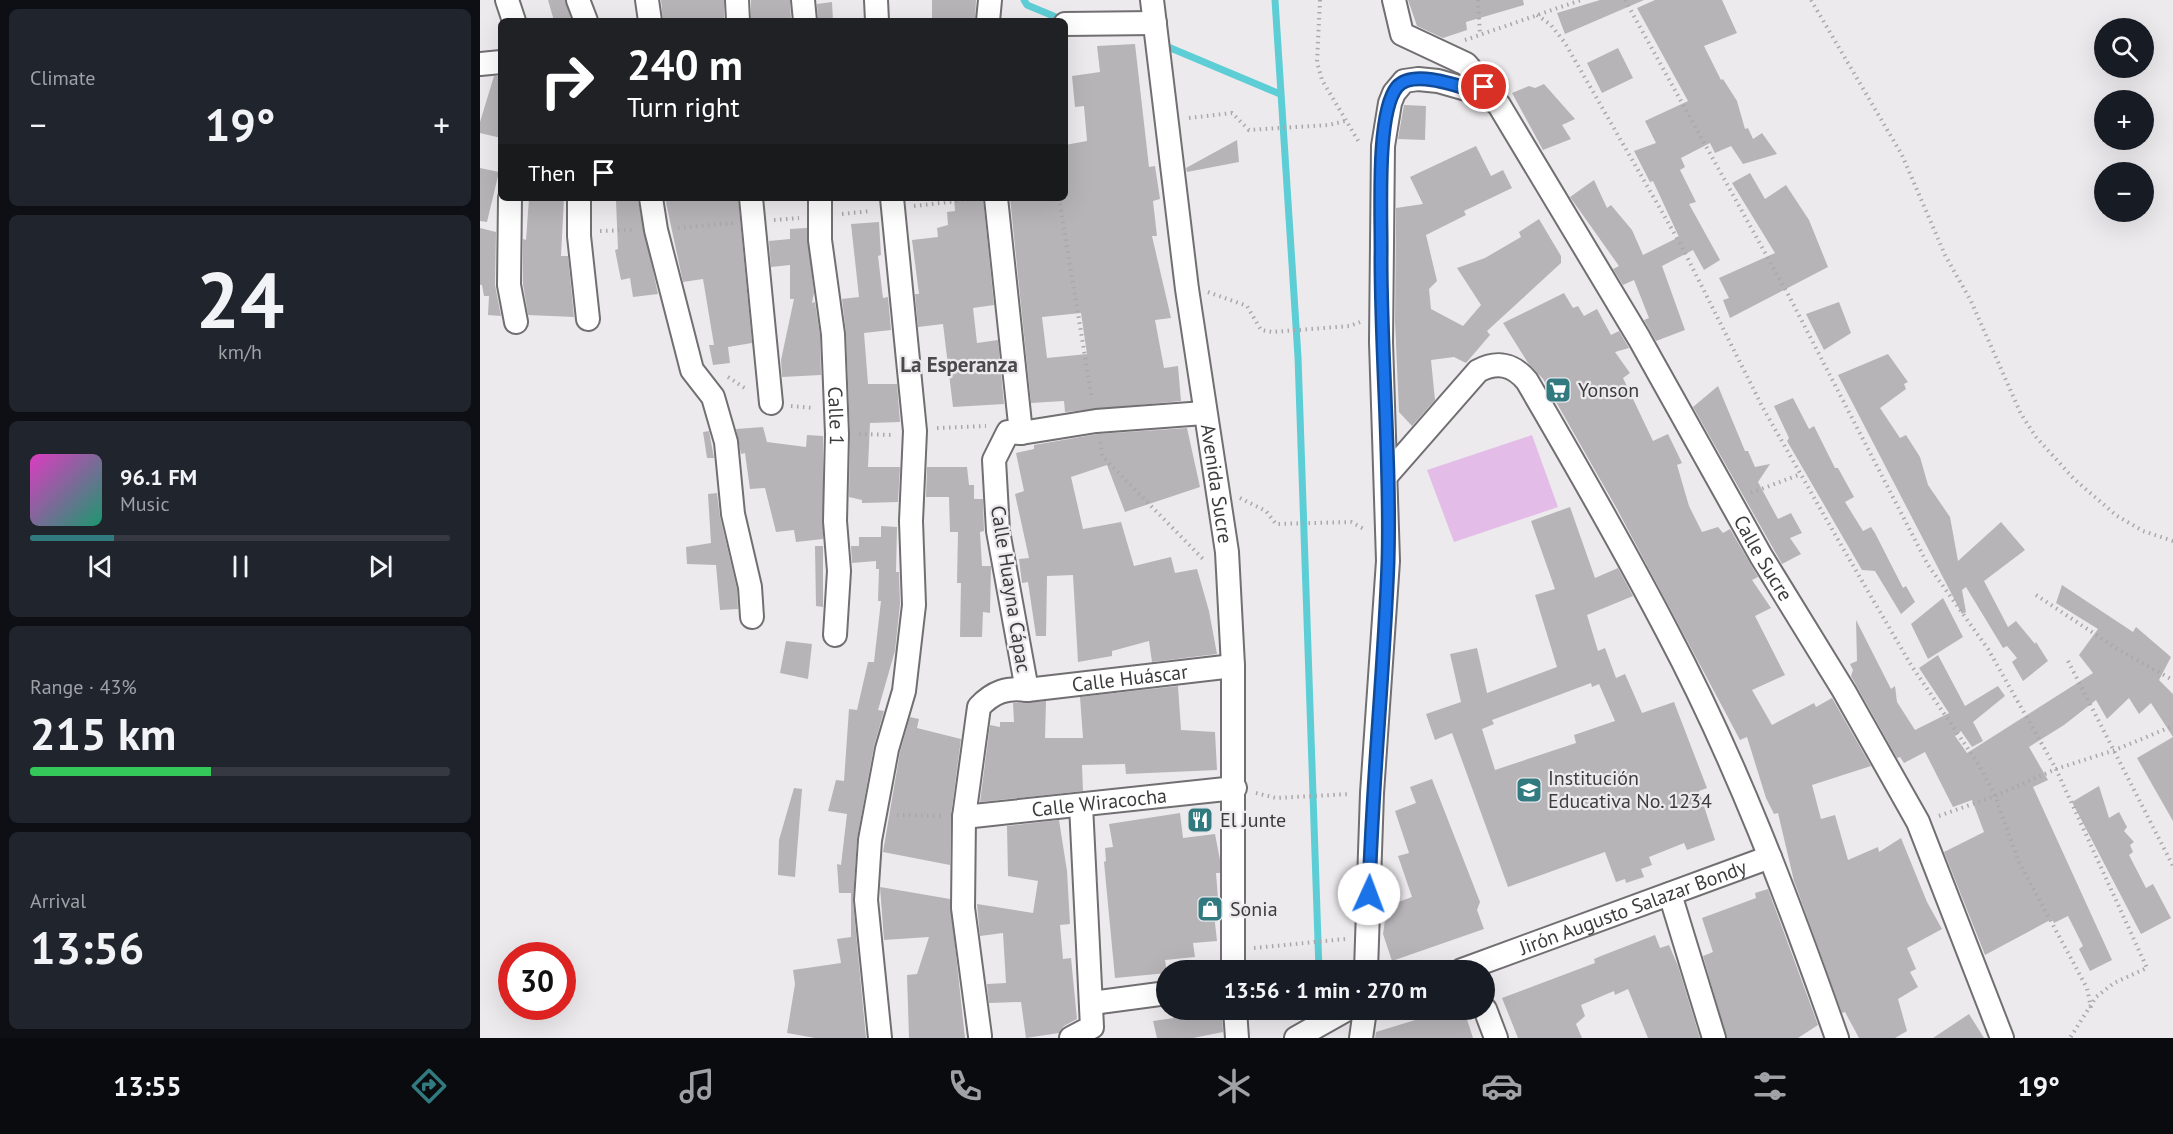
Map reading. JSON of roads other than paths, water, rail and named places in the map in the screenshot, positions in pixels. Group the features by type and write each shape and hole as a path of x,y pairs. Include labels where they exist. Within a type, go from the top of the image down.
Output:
{"street":[{"path":"507,0 513,18"},
{"path":"578,0 585,18"},
{"path":"647,0 650,18"},
{"path":"736,0 738,18"},
{"path":"803,0 805,18"},
{"path":"876,0 877,18"},
{"path":"988,18 990,0"},
{"name":"Avenida Sucre","path":"1152,0 1164,121 1186,289 1227,552 1233,666 1235,788 1233,960"},
{"name":"Calle Sucre","path":"1394,0 1402,34 1466,64 1479,78 1487,95 1498,105 1572,226 1918,822 2002,1038"},
{"path":"1068,24 1155,23"},
{"path":"1366,960 1372,793 1388,561 1381,342 1382,189 1387,115 1394,93 1404,81 1410,79 1438,81 1487,95"},
{"path":"510,201 509,285 516,322"},
{"path":"579,201 579,231 588,319"},
{"path":"651,201 656,230 692,370 713,397 726,442 733,514 750,587 752,617"},
{"path":"751,201 771,403"},
{"path":"986,201 1021,433"},
{"path":"880,1038 866,900 870,840 887,749 904,691 914,605 911,521 915,431 892,203"},
{"name":"Calle 1","path":"821,207 820,240 833,334 837,434 835,521 839,571 835,635"},
{"path":"1387,475 1478,371 1497,365 1517,369 1531,388 1667,630 1770,857 1837,1038"},
{"name":"Calle Huayna Cápac","path":"1027,690 998,531 994,460 1008,432 1021,433 1096,421 1204,412"},
{"name":"Calle Huáscar","path":"980,1036 963,908 964,817 979,707 988,698 1009,688 1027,690 1233,666"},
{"name":"Calle Wiracocha","path":"964,817 1235,788"},
{"path":"1071,1038 1092,1027 1081,805"},
{"name":"Jirón Augusto Salazar Bondy","path":"1494,960 1770,857"},
{"path":"1670,894 1714,1038"},
{"path":"1092,1003 1156,994"},
{"path":"1235,1020 1237,1038"},
{"path":"1296,1038 1328,1020"},
{"path":"1361,1038 1364,1020"},
{"path":"1489,1020 1496,1038"}],"waterway":[{"path":"1024,0 1027,5 1058,18"},
{"path":"1275,0 1298,357 1319,960"},
{"path":"1161,44 1280,94"}],"place":[{"name":"Yonson","path":"1558,390"},
{"name":"Institución Educativa No. 1234","path":"1529,790"},
{"name":"El Junte","path":"1200,820"},
{"name":"Sonia","path":"1210,909"}],"district":[{"name":"La Esperanza","path":"959,365"}]}
